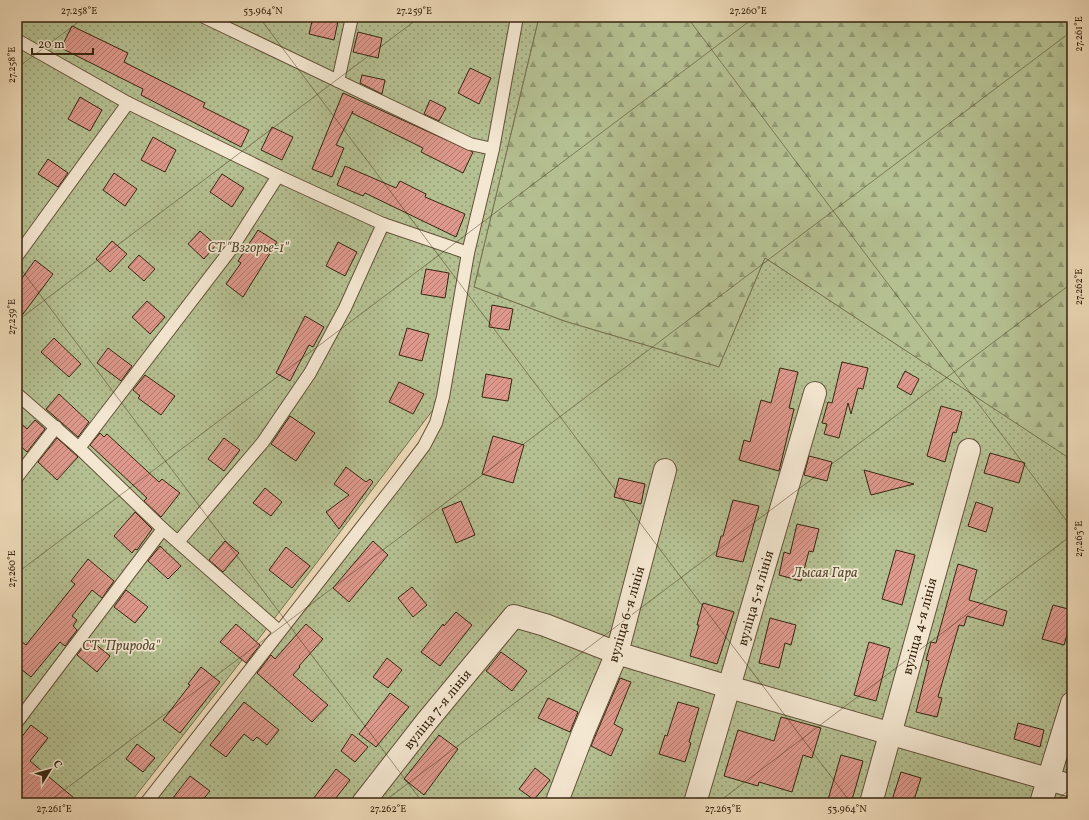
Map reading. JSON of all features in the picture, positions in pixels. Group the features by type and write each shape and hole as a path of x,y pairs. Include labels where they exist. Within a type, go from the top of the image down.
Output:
{"street":[{"name":"вуліца 5-я лінія","path":"695,803 815,393"},
{"name":"вуліца 4-я лінія","path":"870,803 969,450"},
{"name":"вуліца 6-я лінія","path":"558,799 583,733 617,653 665,470"},
{"name":"вуліца 7-я лінія","path":"363,803 427,721 514,616 545,625 617,653"},
{"path":"617,653 729,687 1072,786"},
{"path":"1041,803 1072,703"}],"lane":[{"path":"204,17 470,144 492,149"},
{"path":"338,81 352,17"},
{"path":"146,803 396,483 424,446 436,423 443,397 468,253 492,149 517,17"},
{"path":"17,40 128,103 278,176 383,224 468,253"},
{"path":"17,256 128,103"},
{"path":"79,448 232,248 278,176"},
{"path":"178,542 263,442 310,373 345,308 383,224"},
{"path":"17,394 79,448 163,529 280,631"},
{"path":"17,477 56,427"},
{"path":"17,722 163,529"}],"green space":[{"path":"17,17 539,17 474,287 564,321 719,367 765,258 1072,460 1072,803 147,803 424,446 442,398 264,632 130,803 17,803"},
{"path":"539,17 1072,17 1072,461 765,258 719,367 564,321 474,287"}],"building":[{"path":"313,17 339,17 334,40 309,34"},
{"path":"72,26 128,53 124,62 205,103 203,107 249,130 241,147 141,95 143,89 61,48"},
{"path":"358,32 382,38 378,58 353,52"},
{"path":"470,68 491,78 479,104 458,93"},
{"path":"362,75 385,80 382,94 360,83"},
{"path":"343,93 473,152 463,173 421,152 423,148 352,113 336,145 344,148 332,177 312,169"},
{"path":"80,97 102,110 90,131 68,119"},
{"path":"430,100 446,108 439,121 424,114"},
{"path":"272,127 293,137 282,160 261,150"},
{"path":"153,137 176,150 165,172 141,160"},
{"path":"48,159 68,173 58,187 38,174"},
{"path":"345,166 396,188 400,181 426,194 425,197 465,214 456,237 365,193 363,196 337,185"},
{"path":"114,173 137,189 125,206 103,190"},
{"path":"222,174 244,188 232,207 210,192"},
{"path":"258,230 277,242 243,297 226,284 241,263 238,261"},
{"path":"200,231 216,245 204,259 188,244"},
{"path":"112,241 127,254 110,272 96,259"},
{"path":"338,242 357,252 345,276 326,266"},
{"path":"139,255 155,269 144,281 128,267"},
{"path":"35,260 53,274 17,322 17,285"},
{"path":"426,269 449,273 445,298 421,294"},
{"path":"147,301 165,317 150,334 132,317"},
{"path":"492,305 513,309 509,330 489,327"},
{"path":"305,316 324,327 313,347 309,345 290,381 276,373"},
{"path":"407,328 429,334 422,361 399,355"},
{"path":"54,338 81,364 69,377 41,352"},
{"path":"108,348 132,366 121,381 97,363"},
{"path":"842,362 868,368 863,389 858,388 851,414 848,403 839,438 824,434 827,424 822,423 828,402 832,403"},
{"path":"780,368 798,372 789,408 794,409 779,471 739,460 744,440 750,442 761,400 771,403"},
{"path":"905,371 919,379 911,395 897,387"},
{"path":"486,374 512,379 508,401 482,397"},
{"path":"145,375 175,396 161,415 138,398 140,396 133,390"},
{"path":"399,382 424,394 413,414 389,402"},
{"path":"59,394 89,422 78,437 46,409"},
{"path":"941,406 962,412 956,433 953,432 945,462 927,456"},
{"path":"290,416 315,433 296,461 271,444"},
{"path":"17,420 27,429 35,420 45,429 27,452 17,443"},
{"path":"100,433 104,437 107,434 159,482 162,479 180,493 161,517 144,501 147,498 90,445"},
{"path":"493,436 524,445 513,483 482,474"},
{"path":"57,438 78,457 57,480 38,462"},
{"path":"224,438 240,450 224,471 208,459"},
{"path":"990,453 1025,463 1019,483 984,473"},
{"path":"809,456 832,462 827,481 804,475"},
{"path":"346,467 366,482 370,479 373,482 339,529 326,512 349,495 334,484"},
{"path":"864,470 914,484 871,495"},
{"path":"619,478 645,484 641,504 614,497"},
{"path":"265,488 282,502 271,516 253,503"},
{"path":"733,500 759,506 743,562 716,556"},
{"path":"461,501 475,535 456,543 442,509"},
{"path":"976,502 993,508 986,532 968,526"},
{"path":"135,512 152,529 137,550 135,549 132,553 114,536"},
{"path":"797,524 819,529 813,552 809,551 801,581 779,575 784,552 790,554"},
{"path":"225,541 239,553 223,572 209,560"},
{"path":"373,541 388,555 349,602 333,588"},
{"path":"160,546 181,566 168,579 148,561"},
{"path":"286,547 310,566 292,588 269,570"},
{"path":"896,550 915,555 902,605 882,599"},
{"path":"88,559 114,581 102,598 92,590 72,616 77,620 73,626 77,630 65,646 60,642 31,677 17,666 17,638 26,645 75,584 71,581"},
{"path":"958,564 977,570 969,600 1007,611 1003,626 967,616 964,626 959,625 938,697 942,698 937,717 916,712 929,661 926,660 931,642 936,643"},
{"path":"412,587 427,605 413,617 398,598"},
{"path":"126,590 148,607 135,623 114,607"},
{"path":"703,603 734,612 717,664 690,656 699,625 697,625"},
{"path":"1053,605 1072,610 1072,618 1064,645 1042,639"},
{"path":"456,612 472,625 440,666 421,652 443,624 444,626"},
{"path":"770,618 796,625 791,645 785,643 779,668 759,663"},
{"path":"236,624 260,645 246,663 220,642"},
{"path":"306,624 323,639 293,675 328,705 312,722 257,673 271,655 275,659"},
{"path":"89,639 110,656 97,672 77,655"},
{"path":"869,642 890,648 876,701 854,695"},
{"path":"501,652 527,671 512,691 486,671"},
{"path":"387,658 402,670 388,688 373,677"},
{"path":"201,667 220,682 180,733 163,720 190,685 188,684"},
{"path":"620,678 631,682 614,724 623,729 611,756 591,746"},
{"path":"390,693 409,707 376,747 359,734"},
{"path":"548,698 578,712 570,732 538,718"},
{"path":"244,702 279,730 267,745 257,737 253,741 244,734 226,757 210,745"},
{"path":"678,702 699,708 685,762 659,754 665,735 667,736"},
{"path":"781,717 821,728 812,758 803,755 792,792 759,782 758,786 724,776 738,730 774,741"},
{"path":"1018,723 1044,730 1040,747 1014,739"},
{"path":"31,725 48,738 30,761 80,803 17,803 17,743"},
{"path":"352,734 368,747 355,762 341,751"},
{"path":"439,735 458,749 424,795 404,779"},
{"path":"137,744 155,758 143,772 126,759"},
{"path":"841,755 863,761 856,786 851,803 827,803"},
{"path":"535,768 550,780 534,800 519,789"},
{"path":"336,769 350,780 332,803 310,803"},
{"path":"901,772 921,778 913,803 891,803"},
{"path":"190,776 210,791 200,803 169,803"}],"park label":[{"name":"СТ \"Взгорье-1\"","path":"248,247"},
{"name":"Лысая Гара","path":"825,572"},
{"name":"СТ \"Природа\"","path":"121,645"}]}
